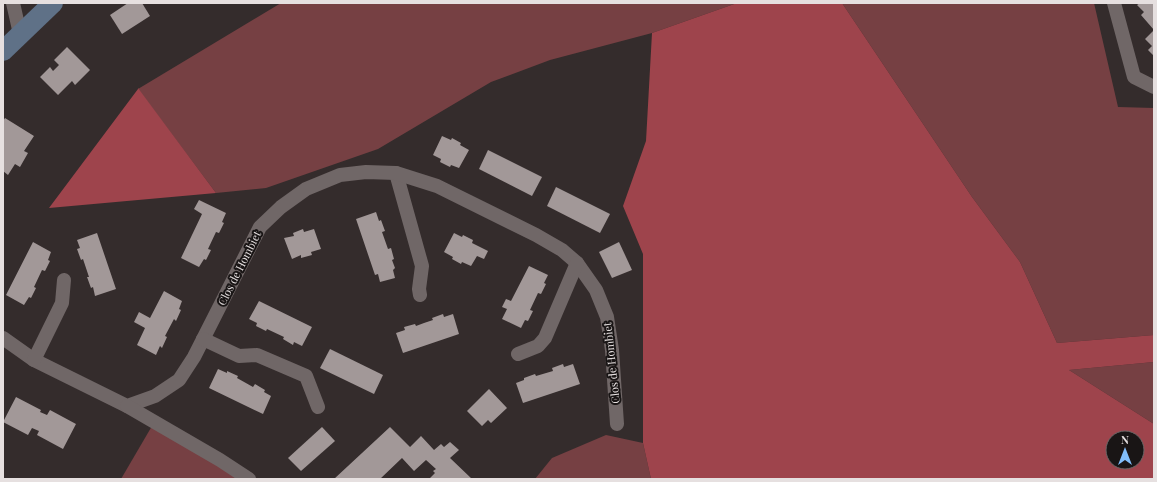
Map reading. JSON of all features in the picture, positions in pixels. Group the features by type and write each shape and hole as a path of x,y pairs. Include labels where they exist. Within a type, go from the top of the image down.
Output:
{"street":[{"path":"13,3 20,34"},
{"path":"3,51 53,3"},
{"path":"1114,3 1134,77 1154,87"},
{"name":"Clos de Hombiet","path":"127,406 155,396 179,380 203,338 260,227 281,207 306,189 340,175 366,172 396,173 437,186 536,235 562,250 577,263 596,290 607,317 612,350 617,424"},
{"path":"396,173 422,266 419,289 420,296"},
{"path":"518,354 538,346 545,338 577,263"},
{"path":"34,360 62,303 64,280"},
{"path":"3,338 34,360 127,406 220,460 249,479"},
{"path":"203,338 239,356 257,355 306,376 318,407"}],"shaded area":[{"path":"281,3 737,3 652,33 550,60 491,82 378,149 266,188 216,193 138,89"},
{"path":"737,3 842,3 972,197 1020,262 1057,343 1154,335 1154,362 1069,370 1154,424 1154,479 651,479 643,443 643,254 623,206 646,141 652,33"},
{"path":"842,3 1094,3 1118,107 1154,108 1154,335 1057,343 1020,262 972,197"},
{"path":"138,89 216,193 49,208"},
{"path":"1154,362 1154,424 1069,370"},
{"path":"152,426 240,479 121,479"},
{"path":"606,435 643,443 651,479 535,479 552,458"}],"building":[{"path":"128,3 142,3 150,16 122,34 110,15"},
{"path":"1140,3 1154,3 1154,30 1141,15 1144,12 1137,5"},
{"path":"1154,30 1154,56 1148,50 1152,46 1145,39"},
{"path":"67,47 90,70 75,85 72,81 58,95 40,77 50,67 53,71 59,65 54,60"},
{"path":"5,118 34,136 24,151 28,153 20,167 15,164 8,175 3,171 3,121"},
{"path":"442,136 451,140 452,138 469,150 459,168 451,165 450,167 440,162 441,159 433,155"},
{"path":"488,150 542,177 532,196 479,169"},
{"path":"556,187 610,214 600,233 547,206"},
{"path":"199,200 226,213 222,222 224,223 219,233 216,232 208,249 211,250 206,260 204,259 199,267 181,258 202,214 194,209"},
{"path":"376,212 385,231 382,232 388,249 391,248 394,259 392,260 395,268 393,270 395,278 380,282 378,274 375,275 356,219"},
{"path":"303,229 304,232 314,229 321,249 311,252 312,255 301,258 301,255 292,259 284,238 294,236 293,233"},
{"path":"97,233 116,289 95,296 93,287 91,288 87,277 89,277 83,259 81,260 77,249 80,248 77,240"},
{"path":"454,233 462,237 463,235 473,240 472,243 488,251 484,259 477,256 471,266 462,262 461,264 452,259 453,257 444,252"},
{"path":"33,242 51,252 48,260 50,261 45,271 42,270 34,287 36,288 31,298 29,297 24,305 6,295"},
{"path":"619,242 632,270 612,278 599,252"},
{"path":"529,266 548,275 544,283 546,284 541,294 538,293 530,310 533,311 528,321 525,320 521,328 502,319 507,309 502,307 506,299 511,301"},
{"path":"164,291 182,301 179,309 181,310 176,321 174,319 165,336 167,337 162,348 160,346 156,355 137,345 145,328 134,322 139,312 150,318"},
{"path":"259,301 312,327 302,346 294,342 293,345 283,339 284,337 267,329 266,331 256,326 257,323 249,319"},
{"path":"443,314 444,317 453,314 459,334 403,353 396,333 405,330 404,327 415,324 416,326 433,320 432,318"},
{"path":"330,349 383,375 374,394 320,368"},
{"path":"563,364 564,367 573,364 580,384 523,403 516,383 535,374 536,376 553,371 552,368"},
{"path":"218,369 238,376 237,378 253,387 255,384 271,396 263,414 209,388"},
{"path":"489,389 507,408 491,423 488,420 482,426 467,411"},
{"path":"16,397 41,410 40,412 47,415 50,410 76,424 63,449 37,435 39,431 32,428 28,435 3,422"},
{"path":"322,427 335,441 301,471 288,458"},
{"path":"390,427 410,447 421,436 434,450 441,444 444,447 450,442 459,450 450,458 472,479 429,479 435,473 433,471 436,469 426,460 414,471 402,458 380,479 334,479"}]}
